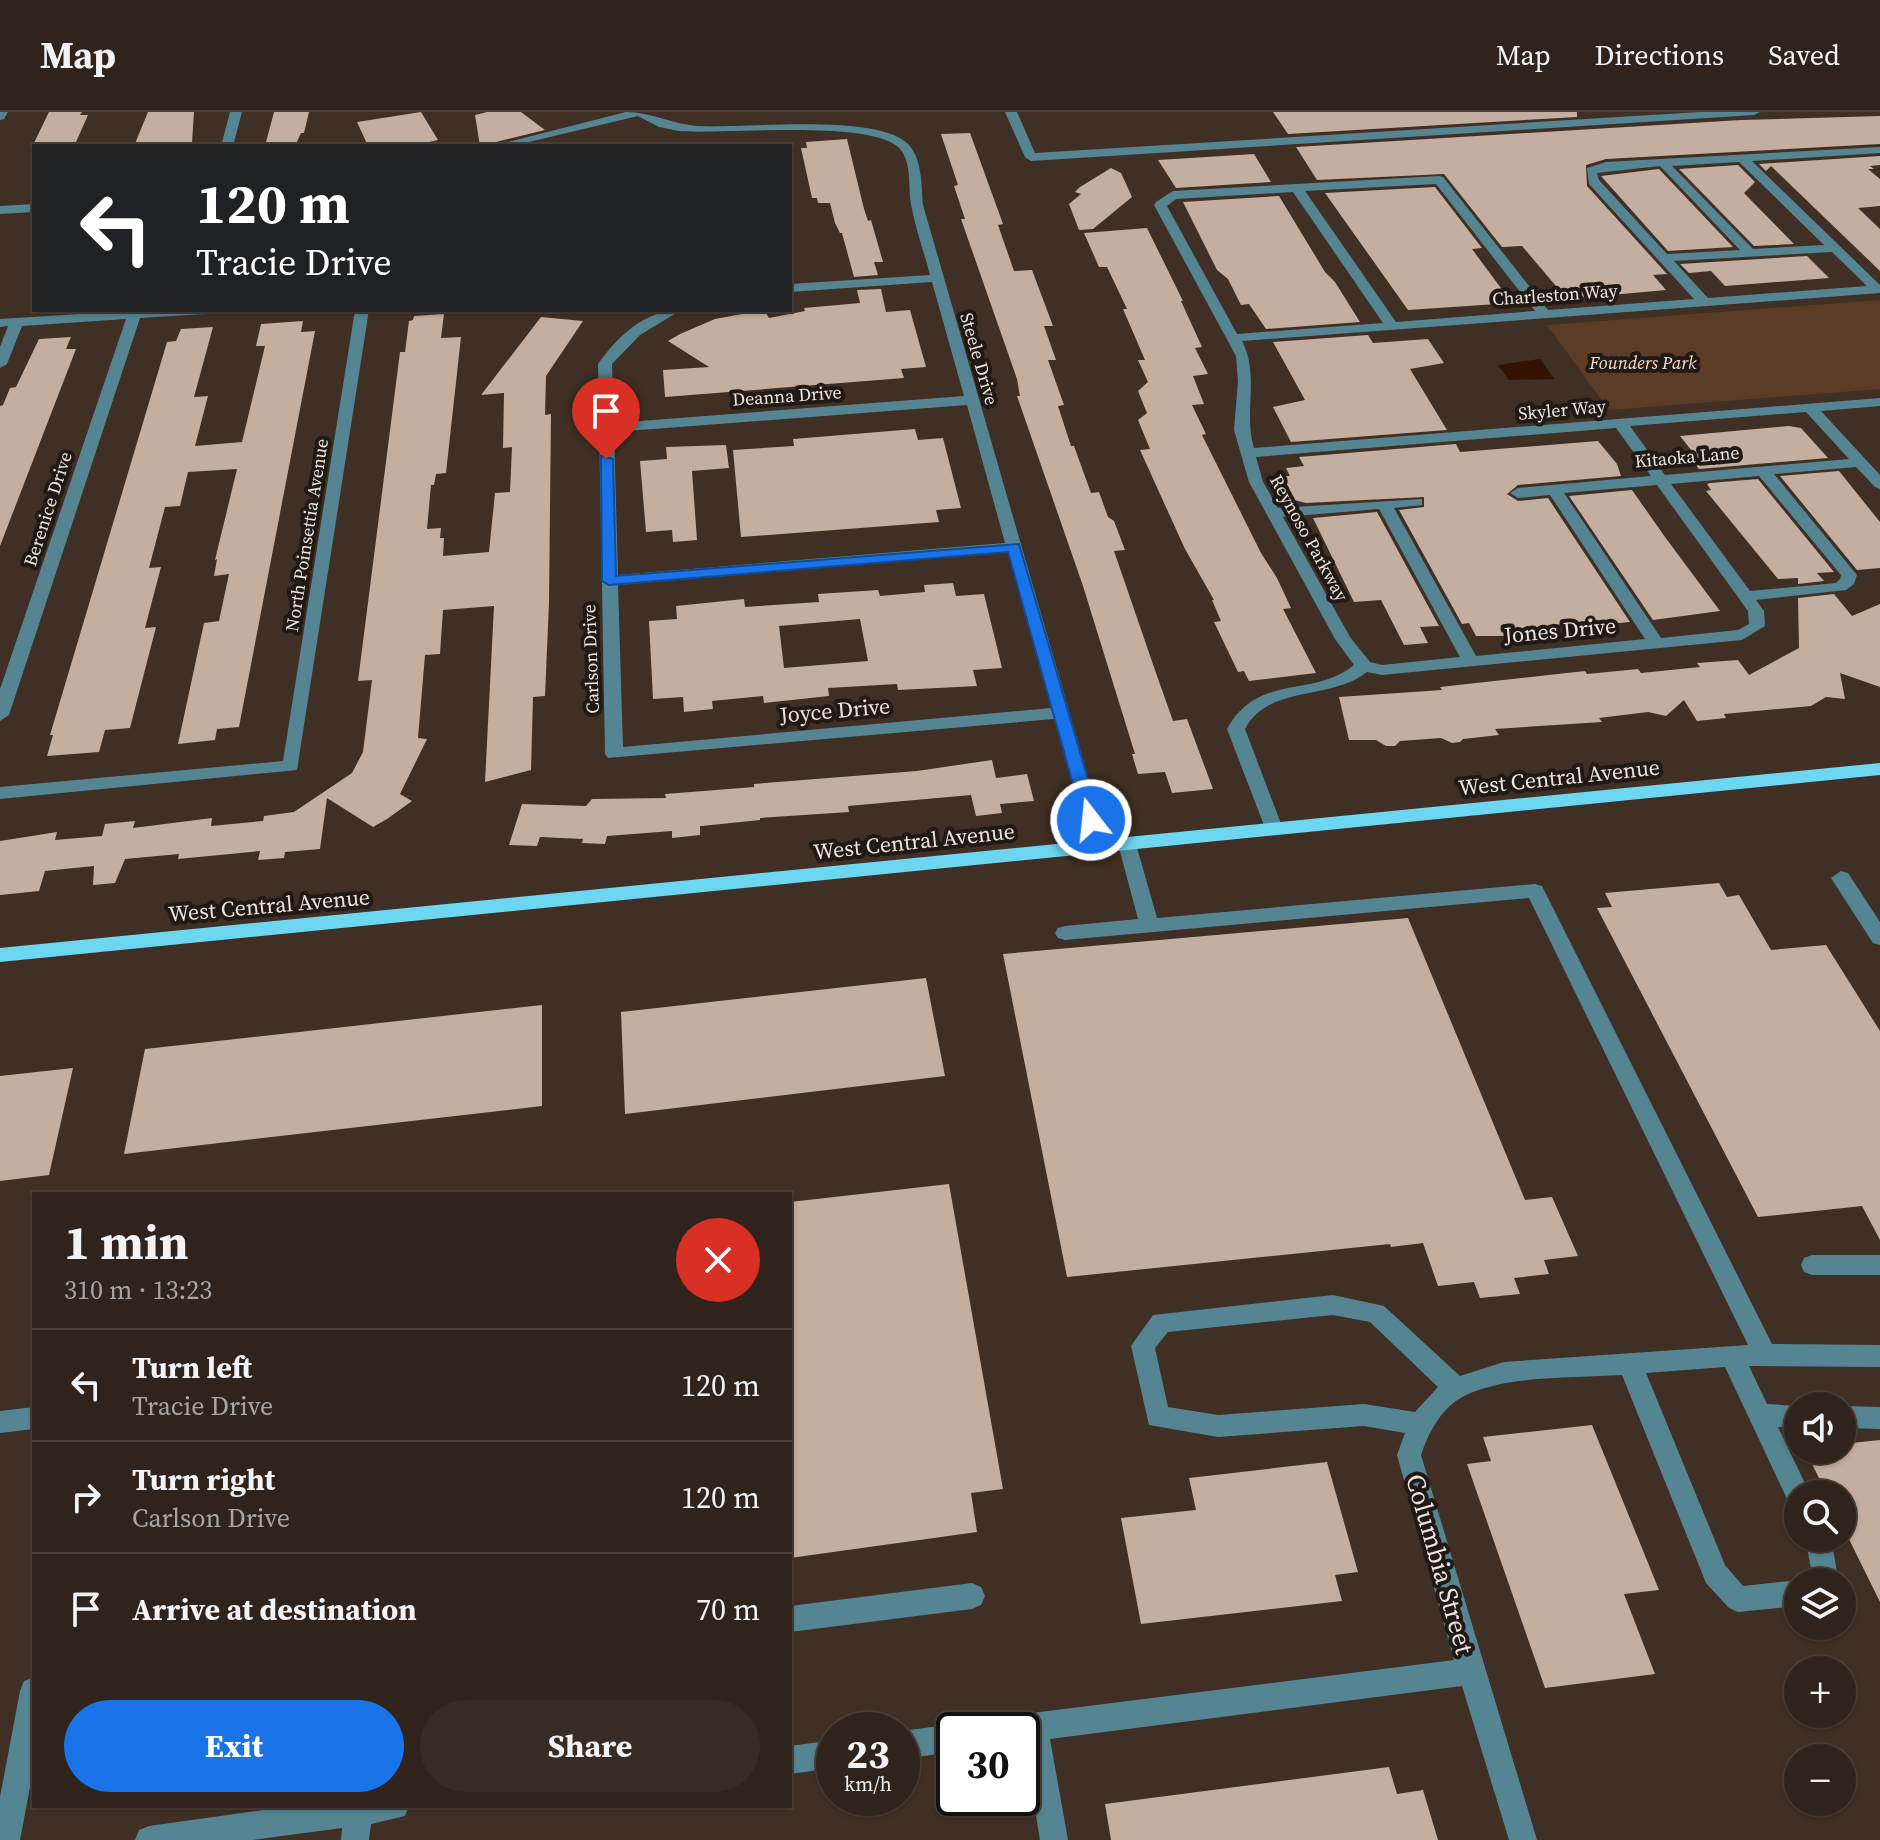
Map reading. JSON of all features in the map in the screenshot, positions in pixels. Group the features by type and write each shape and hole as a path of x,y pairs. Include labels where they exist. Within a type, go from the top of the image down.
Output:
{"main road":[{"name":"West Central Avenue","path":"0,955 1880,769"}],"street":[{"path":"228,144 236,112"},
{"path":"506,144 640,112"},
{"name":"Steele Drive","path":"640,112 657,123 709,130 852,123 894,134 905,146 911,160 917,205 1099,846"},
{"path":"1011,112 1031,157 1754,112"},
{"path":"1704,302 1593,181 1591,171 1598,166 1880,150"},
{"path":"1742,158 1878,289"},
{"path":"1663,163 1750,253"},
{"path":"1297,189 1439,180 1544,314"},
{"path":"1297,189 1392,326"},
{"name":"Reynoso Parkway","path":"1297,189 1173,195 1163,201 1162,210 1243,356 1241,430 1256,482 1343,639 1364,666"},
{"path":"0,197 32,195"},
{"path":"0,210 32,208"},
{"path":"1665,258 1834,248"},
{"path":"792,288 938,278"},
{"name":"Charleston Way","path":"1232,338 1878,289"},
{"path":"0,323 177,312"},
{"name":"North Poinsettia Avenue","path":"0,793 291,766 362,312"},
{"name":"Carlson Drive","path":"614,754 605,364 623,340 650,319 669,312"},
{"name":"Berenice Drive","path":"1,709 134,315"},
{"path":"0,364 17,322"},
{"name":"Deanna Drive","path":"605,428 972,400"},
{"name":"Skyler Way","path":"1247,453 1880,402"},
{"path":"1810,408 1880,484"},
{"path":"1620,423 1745,596 1840,587 1848,581 1849,575 1763,471"},
{"name":"Kitaoka Lane","path":"1518,493 1860,462"},
{"path":"1554,489 1656,643"},
{"path":"1273,513 1417,502"},
{"path":"1384,504 1471,661"},
{"path":"609,581 1014,547"},
{"name":"Jones Drive","path":"1364,666 1382,670 1742,635 1757,626 1756,611 1745,596"},
{"path":"1274,829 1236,729 1241,714 1259,702 1294,690 1342,682 1364,666"},
{"name":"Joyce Drive","path":"614,754 1062,713"},
{"path":"1127,844 1150,926"},
{"path":"1841,878 1880,938"},
{"path":"1065,933 1535,891 1765,1354"},
{"path":"1812,1265 1880,1265"},
{"path":"1420,1424 1364,1415 1218,1426 1158,1417 1143,1346 1161,1322 1333,1305 1376,1313 1456,1388"},
{"name":"Columbia Street","path":"1040,1726 1471,1671 1409,1455 1420,1424 1438,1402 1456,1388 1504,1373 1765,1354 1880,1356"},
{"path":"1732,1356 1791,1480"},
{"path":"1630,1364 1715,1574 1738,1599 1784,1594"},
{"path":"1760,1415 1784,1416"},
{"path":"1856,1417 1880,1418"},
{"path":"0,1422 32,1418"},
{"path":"792,1619 972,1596"},
{"path":"1471,1671 1523,1840"},
{"path":"6,1840 30,1729"},
{"path":"792,1760 816,1756"},
{"path":"1040,1792 1054,1840"},
{"path":"149,1840 376,1808"},
{"path":"355,1840 358,1810"}],"green space":[{"name":"Founders Park","path":"1880,300 1880,389 1609,410 1547,325"}],"shaded area":[{"path":"1540,359 1554,379 1509,380 1498,365"}],"building":[{"path":"49,112 82,112 80,115 88,115 76,142 33,144"},
{"path":"148,112 194,112 192,143 135,144"},
{"path":"274,112 309,112 304,133 301,133 296,144 266,144"},
{"path":"421,112 438,140 421,144 367,144 357,122"},
{"path":"521,112 545,130 480,144 475,115"},
{"path":"1273,112 1577,112 1577,117 1288,134"},
{"path":"1880,116 1880,144 1606,159 1586,165 1587,186 1667,274 1653,275 1666,290 1567,299 1522,246 1502,247 1444,174 1317,180 1296,147 1741,120"},
{"path":"970,133 1003,224 998,225 1014,271 1032,270 1053,326 1044,326 1056,360 1048,360 1064,405 1058,406 1071,446 1074,446 1091,493 1099,492 1108,517 1114,521 1125,550 1114,551 1173,721 1187,719 1213,789 1172,793 1165,772 1138,774 1132,754 1135,754 1083,586 1017,396 1020,396 1017,379 961,219 965,219 954,186 958,185 941,134"},
{"path":"847,139 864,209 868,221 871,220 883,262 874,262 878,275 854,277 830,203 818,203 817,198 812,198 801,148 807,148 806,142"},
{"path":"1254,154 1271,182 1176,188 1158,160"},
{"path":"1880,156 1880,165 1868,169 1880,179 1880,206 1858,208 1880,229 1880,271 1771,166 1766,171 1759,164"},
{"path":"1738,165 1755,182 1744,193 1794,244 1754,246 1679,169"},
{"path":"1111,168 1121,173 1132,197 1093,229 1079,230 1069,204 1081,194 1075,192"},
{"path":"1659,169 1733,247 1668,251 1601,176"},
{"path":"1435,187 1482,248 1472,249 1512,303 1408,310 1325,193"},
{"path":"1279,196 1325,272 1335,282 1360,322 1266,329 1249,304 1241,305 1228,279 1217,270 1183,202"},
{"path":"1147,228 1202,347 1195,348 1208,374 1193,376 1204,404 1192,405 1206,434 1202,435 1261,553 1277,578 1291,608 1283,609 1316,673 1249,681 1244,671 1238,672 1214,622 1221,621 1214,600 1185,549 1140,450 1150,449 1138,420 1147,413 1138,391 1148,382 1138,360 1145,360 1123,309 1127,309 1107,267 1099,267 1084,233"},
{"path":"1807,256 1829,278 1725,286 1711,271 1689,273 1680,264"},
{"path":"881,289 886,312 910,310 926,367 901,369 904,378 665,397 663,370 709,367 668,341 680,334 715,319 753,312 765,312 769,318 805,311 804,308 860,303 857,290"},
{"path":"444,314 441,338 461,337 446,473 436,474 434,485 431,485 427,529 441,528 443,556 489,552 495,493 510,492 512,447 503,448 504,393 481,395 541,317 583,321 546,376 545,415 551,414 549,603 545,696 533,697 531,770 485,782 494,606 443,610 440,654 425,655 418,738 427,739 400,794 412,801 387,819 373,827 327,798 320,849 285,852 284,858 258,860 260,851 178,859 179,854 125,859 115,883 93,885 94,866 45,871 39,891 0,895 0,841 57,832 55,840 102,836 105,824 135,821 133,828 212,818 211,826 263,821 264,816 294,812 352,773 363,752 372,680 358,681 400,352 405,352 409,321 414,316"},
{"path":"303,321 301,332 315,331 239,727 217,729 215,740 178,744 204,623 219,621 229,574 214,576 215,560 237,469 188,472 180,506 165,507 149,568 161,567 145,628 156,627 130,728 105,730 99,752 47,756 53,735 50,735 167,342 176,341 181,329 213,327 194,397 208,396 195,446 242,442 265,346 256,346 261,324"},
{"path":"1368,335 1373,343 1428,339 1444,363 1410,369 1447,430 1291,442 1273,407 1305,400 1273,342"},
{"path":"71,337 66,349 76,349 0,546 0,406 10,388 16,387 39,339"},
{"path":"1789,426 1801,428 1828,458 1699,469 1688,455 1695,455 1680,436"},
{"path":"915,429 918,440 943,438 961,508 936,510 939,522 741,537 733,450 794,446 793,439"},
{"path":"1598,441 1617,464 1621,476 1518,485 1507,494 1518,501 1548,498 1630,622 1600,625 1597,620 1503,631 1506,636 1476,636 1469,623 1462,624 1399,510 1424,507 1424,497 1306,503 1294,500 1283,476 1290,476 1286,468 1304,466 1299,457 1456,444 1460,452"},
{"path":"726,445 729,468 692,471 697,540 673,542 672,530 646,532 640,461 667,459 666,447"},
{"path":"1839,471 1880,522 1880,568 1857,570 1780,476"},
{"path":"1758,479 1834,572 1817,573 1824,581 1798,584 1798,578 1778,579 1706,491 1711,490 1707,484 1710,483"},
{"path":"1632,490 1720,611 1653,620 1569,496"},
{"path":"1377,512 1439,626 1420,627 1428,643 1404,645 1381,600 1354,602 1313,518"},
{"path":"953,583 956,596 984,594 1002,668 973,670 977,686 898,690 897,684 828,688 829,696 764,703 763,696 712,701 713,709 684,712 683,697 653,699 649,621 677,619 676,606 744,599 745,607 819,602 818,594 878,590 880,596 925,592 924,585","holes":["860,619 868,661 784,668 779,626"]},
{"path":"1834,594 1852,616 1880,604 1880,687 1840,673 1845,699 1826,697 1811,706 1724,714 1726,718 1697,721 1684,700 1666,716 1648,712 1599,718 1602,722 1495,729 1499,735 1452,743 1441,738 1400,741 1395,746 1386,746 1376,740 1349,740 1339,697 1442,690 1440,687 1585,671 1587,674 1638,669 1641,673 1700,667 1697,663 1738,660 1749,675 1799,648 1798,598"},
{"path":"992,760 996,778 1027,774 1034,801 1000,804 1002,813 976,816 971,795 848,806 849,812 700,826 700,835 672,838 672,831 607,836 605,844 582,843 583,839 540,837 537,846 509,845 522,804 586,806 592,799 666,798 665,794 917,771"},
{"path":"1719,883 1727,897 1739,895 1771,950 1826,945 1880,1031 1880,1240 1862,1206 1758,1217 1597,908 1612,907 1605,893"},
{"path":"1408,918 1525,1200 1552,1197 1578,1256 1544,1260 1549,1274 1514,1278 1520,1294 1480,1298 1474,1282 1438,1286 1423,1243 1067,1277 1003,954"},
{"path":"926,978 945,1076 625,1114 621,1012"},
{"path":"542,1005 542,1106 124,1154 145,1049"},
{"path":"73,1068 49,1175 0,1181 0,1076"},
{"path":"949,1184 1003,1489 971,1493 977,1532 792,1558 792,1202"},
{"path":"1592,1425 1659,1590 1624,1594 1655,1674 1545,1688 1467,1464 1491,1461 1483,1437"},
{"path":"1880,1440 1880,1602 1855,1552 1856,1480 1820,1480 1812,1464 1856,1464 1856,1443"},
{"path":"1327,1462 1358,1572 1335,1575 1342,1601 1141,1624 1121,1518 1196,1510 1189,1478"},
{"path":"1389,1767 1397,1794 1423,1790 1438,1840 1111,1840 1105,1804"}],"route":[{"path":"606,459 609,581 1014,547 1091,820"}]}
